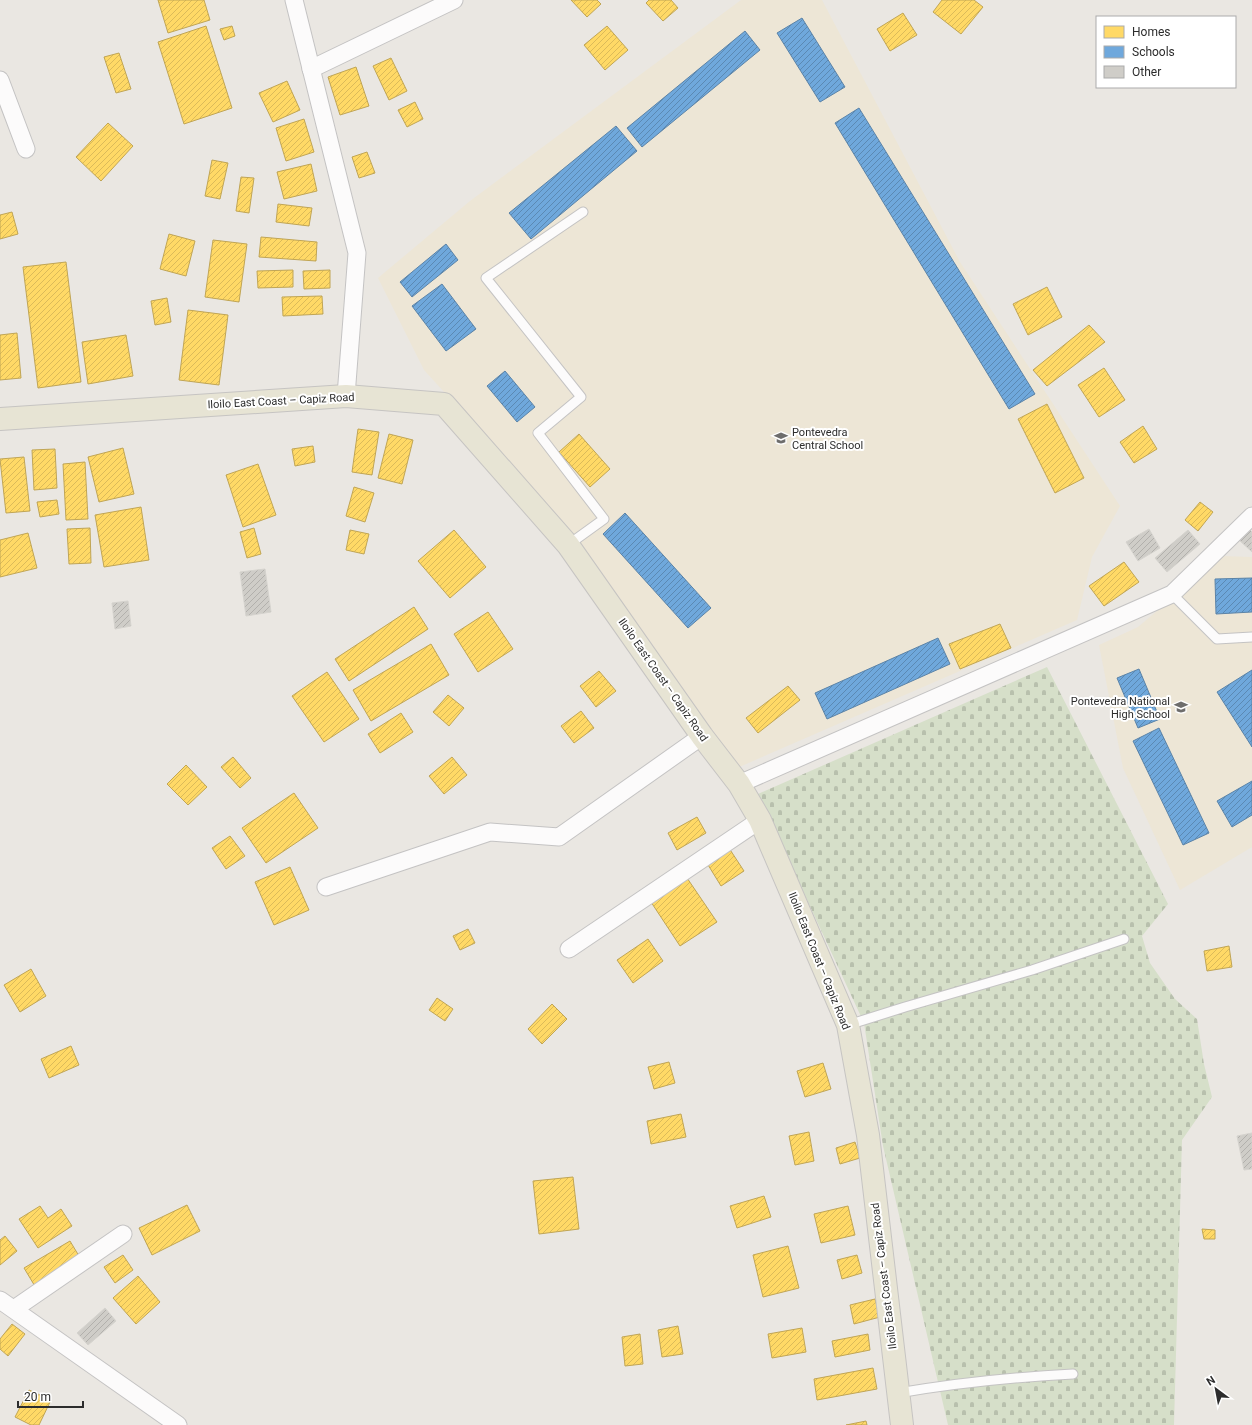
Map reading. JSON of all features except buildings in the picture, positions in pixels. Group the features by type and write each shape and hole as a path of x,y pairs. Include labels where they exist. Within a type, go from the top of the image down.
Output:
{"main road":[{"name":"Iloilo East Coast – Capiz Road","path":"0,419 346,396 444,404 568,545 702,736 739,784 760,820 848,1025 868,1135 902,1425"}],"street":[{"path":"294,0 357,253 346,396"},
{"path":"311,68 454,0"},
{"path":"0,80 26,149"},
{"path":"739,784 1172,594 1252,516"},
{"path":"326,887 490,832 559,837 702,736"},
{"path":"569,949 760,820"},
{"path":"123,1234 7,1305 178,1425"}],"lane":[{"path":"568,545 604,519 538,433 581,397 486,278 583,212"},
{"path":"1172,594 1217,639 1252,637"},
{"path":"848,1025 1032,970 1124,939"},
{"path":"898,1393 949,1384 1019,1377 1074,1374"}],"shaded area":[{"name":"Pontevedra Central School","path":"741,0 822,0 960,262 1120,506 1092,557 1077,620 737,768 559,518 424,370 378,278 470,201"},
{"name":"Pontevedra National High School","path":"1222,556 1252,557 1252,847 1180,890 1123,768 1099,645 1138,627"}],"green space":[{"path":"1047,667 1168,904 1142,936 1150,963 1175,999 1197,1019 1204,1064 1212,1097 1182,1140 1174,1425 948,1425 883,1146 864,1023 758,794"}],"place":[{"name":"Pontevedra Central School","path":"781,438"},
{"name":"Pontevedra National High School","path":"1181,707"}]}
